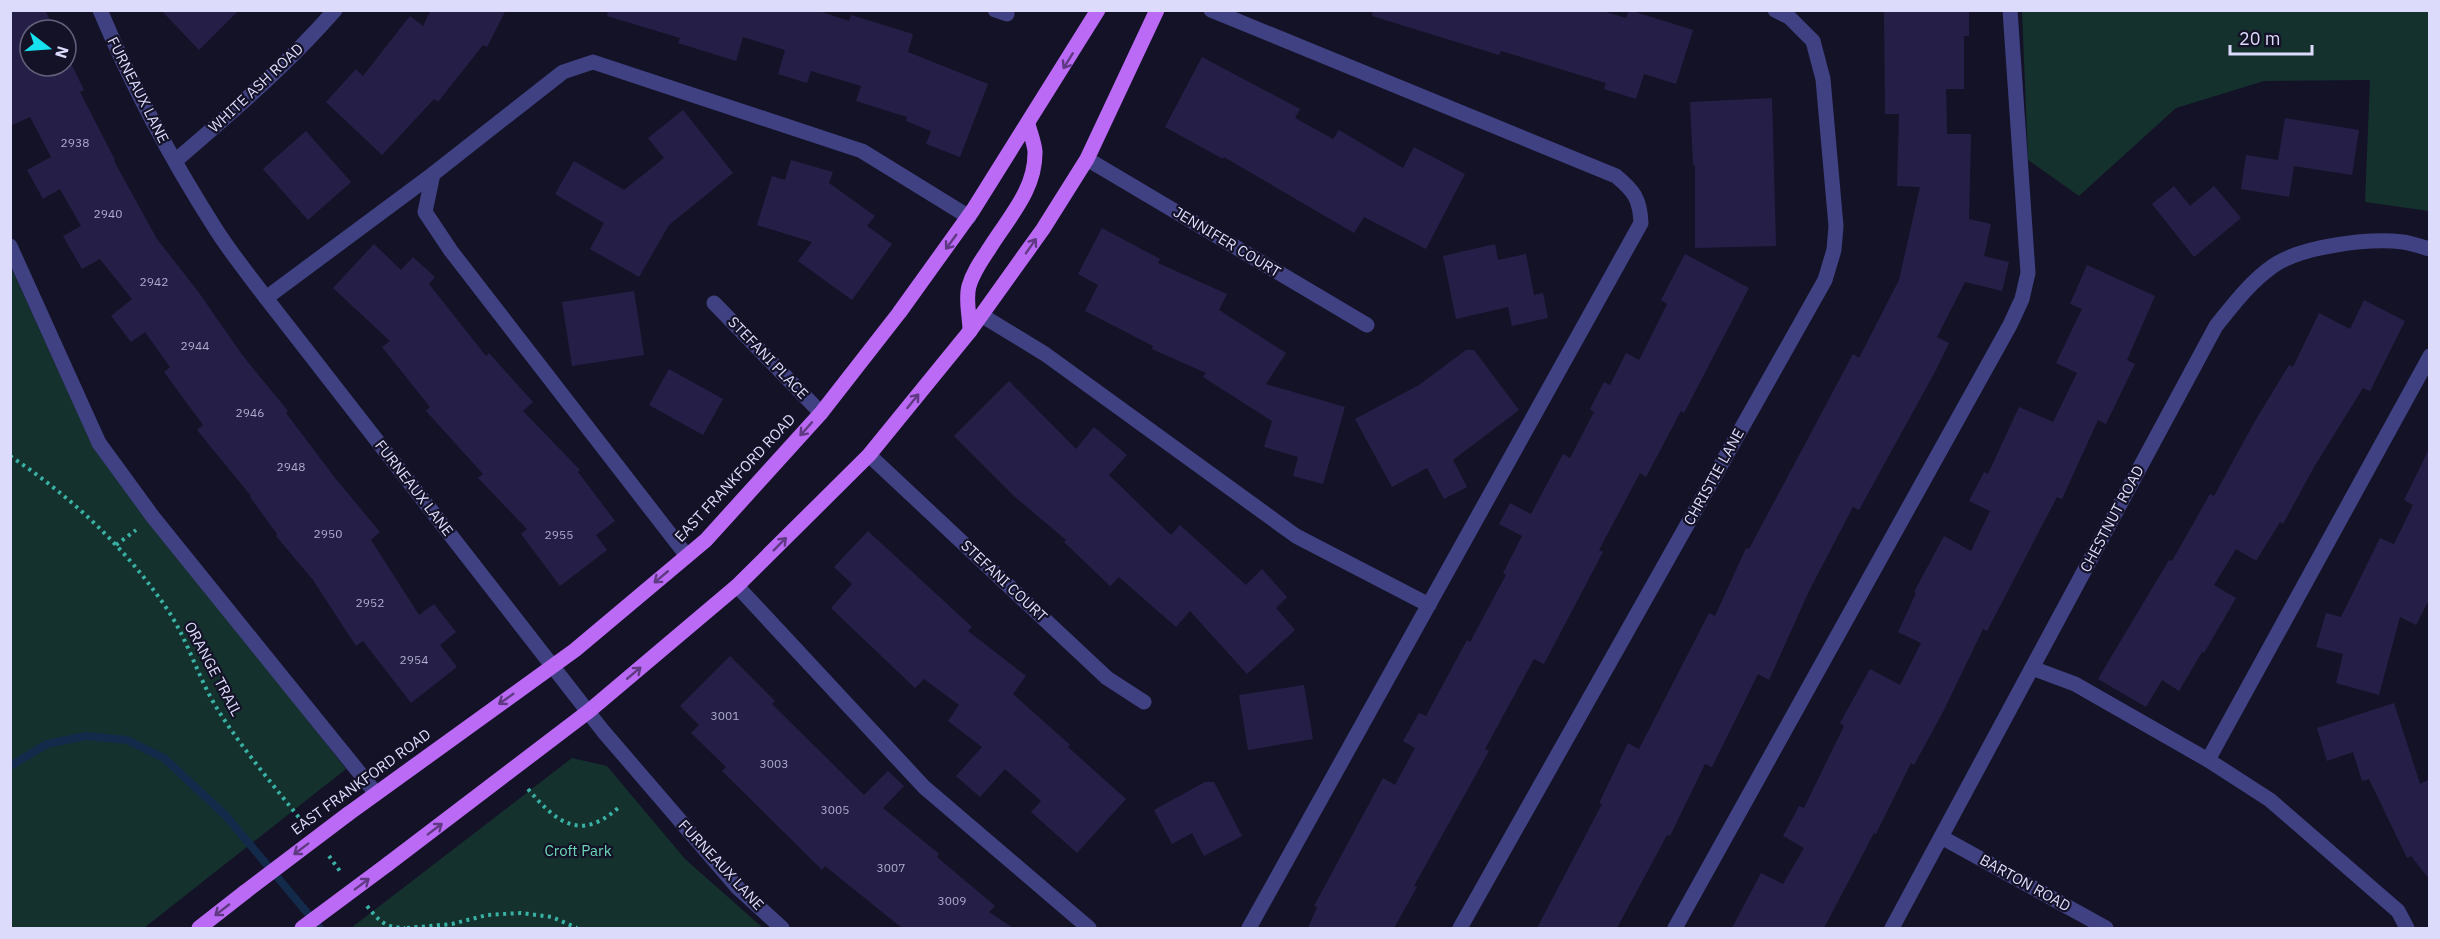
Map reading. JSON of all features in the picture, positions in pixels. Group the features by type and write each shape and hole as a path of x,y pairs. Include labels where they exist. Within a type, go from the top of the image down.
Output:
{"main road":[{"name":"EAST FRANKFORD ROAD","path":"199,928 375,792 554,665 706,540 821,413 898,313 969,217 1098,10"},
{"path":"302,928 589,711 737,586 869,455 970,331 1043,229 1087,159 1157,10"},
{"path":"970,331 967,297 970,283 1001,229 1021,203 1031,178 1035,150 1028,124"}],"street":[{"name":"FURNEAUX LANE","path":"100,10 117,50 175,161 216,230 266,298 618,749 738,888 782,928"},
{"name":"WHITE ASH ROAD","path":"175,161 289,58 335,10"},
{"path":"1211,10 1616,176 1630,188 1641,205 1641,223 1249,928"},
{"name":"CHRISTIE LANE","path":"1460,928 1825,280 1834,250 1836,226 1823,79 1813,41 1789,17 1775,10"},
{"path":"1675,928 2010,325 2022,299 2028,273 2010,10"},
{"path":"266,298 433,174 563,72 593,62 862,151 969,217"},
{"name":"JENNIFER COURT","path":"1087,159 1367,325"},
{"path":"433,174 425,212 451,251 687,556"},
{"name":"CHESTNUT ROAD","path":"1892,928 1943,838 2216,326 2245,291 2272,266 2296,253 2372,240 2405,242 2430,249"},
{"path":"10,246 99,443 153,517 375,792"},
{"name":"STEFANI PLACE","path":"714,303 821,413"},
{"path":"981,315 1045,354 1296,536 1429,605"},
{"path":"2208,760 2430,356"},
{"name":"STEFANI COURT","path":"869,455 1107,678 1144,702"},
{"path":"737,586 924,787 1089,928"},
{"path":"2032,669 2075,684 2208,760 2270,800 2398,911 2407,928"},
{"name":"BARTON ROAD","path":"1943,838 2106,928"}],"path":[{"name":"ORANGE TRAIL","path":"10,456 47,480 84,512 138,571 169,613 218,709 305,825"},
{"path":"528,789 552,816 579,825 594,824 607,818 618,808"},
{"path":"327,853 348,881"},
{"path":"363,900 377,918 388,927 406,928 452,924 487,915 520,913 552,917 577,928"}],"green space":[{"path":"2022,11 2429,11 2429,211 2365,202 2370,80 2264,81 2176,108 2079,196 2028,160"},
{"path":"10,265 92,445 346,769 144,928 11,928"},
{"name":"Croft Park","path":"572,758 607,766 685,859 763,928 351,928"}],"building":[{"path":"10,10 45,10 49,18 18,18 18,78 78,78 84,90 80,92 114,161 157,239 197,290 243,356 288,411 286,413 335,478 380,532 371,540 419,615 434,604 456,632 440,645 457,667 411,703 363,641 356,646 313,580 276,536 277,534 251,496 197,430 203,425 164,372 170,367 145,332 131,342 111,316 132,299 100,259 82,269 63,236 81,226 60,189 43,199 27,170 51,157 30,117 10,126"},
{"path":"161,10 239,10 199,50"},
{"path":"431,10 506,10 487,47 483,45 438,102 434,99 382,155 326,102 356,69 363,76 410,16 423,26"},
{"path":"608,10 816,10 849,21 851,15 913,34 908,52 988,84 960,157 926,144 931,131 906,121 907,117 856,101 861,86 811,71 807,83 778,74 785,50 743,37 736,61 678,43 680,38 607,16"},
{"path":"1373,10 1600,10 1626,18 1629,10 1693,30 1676,84 1644,74 1636,99 1604,89 1606,83 1501,51 1499,55 1372,16"},
{"path":"1884,10 1969,10 1969,36 1964,36 1964,89 1946,89 1947,134 1971,134 1969,219 1991,224 1984,256 2009,262 2002,291 1965,282 1937,337 1949,343 1936,370 1859,510 1853,507 1809,591 1769,680 1758,674 1712,767 1705,764 1670,836 1667,835 1617,928 1537,928 1602,804 1599,803 1628,743 1639,749 1709,613 1715,616 1746,548 1749,549 1853,354 1859,358 1899,280 1920,187 1897,186 1899,114 1885,114"},
{"path":"1202,57 1300,109 1295,118 1333,139 1339,130 1403,168 1414,147 1465,174 1426,249 1364,217 1354,233 1224,157 1223,159 1165,127"},
{"path":"1772,98 1776,246 1695,248 1695,165 1693,165 1690,102"},
{"path":"683,110 733,173 669,225 639,277 590,249 604,223 555,194 574,161 624,190 664,158 648,138"},
{"path":"2285,118 2359,130 2352,175 2294,166 2289,197 2241,189 2246,155 2278,160"},
{"path":"306,131 351,182 308,220 263,169"},
{"path":"791,160 833,172 829,183 875,216 867,226 892,244 852,300 798,261 812,242 757,225 772,176 785,180"},
{"path":"2174,186 2190,206 2214,186 2241,218 2194,257 2152,204"},
{"path":"1102,228 1160,259 1158,263 1227,294 1219,310 1286,353 1266,384 1345,407 1323,484 1293,476 1298,457 1264,447 1272,421 1203,377 1206,373 1152,349 1153,346 1085,311 1098,285 1078,274"},
{"path":"374,244 401,270 413,257 435,277 429,284 486,356 489,353 533,402 523,411 580,470 578,472 615,521 596,535 607,550 560,586 521,534 527,529 478,478 483,474 426,411 430,407 382,347 390,341 333,288"},
{"path":"1495,244 1498,260 1526,254 1534,295 1543,293 1548,318 1512,326 1508,307 1456,319 1443,256"},
{"path":"1685,254 1749,288 1684,413 1681,411 1646,477 1640,473 1599,550 1603,552 1544,664 1534,659 1485,749 1489,751 1414,886 1417,887 1394,928 1308,928 1317,907 1314,906 1383,778 1395,785 1415,748 1403,741 1419,713 1426,716 1467,640 1470,642 1506,575 1503,573 1522,536 1499,524 1510,503 1531,514 1563,454 1570,458 1594,412 1590,409 1604,382 1610,385 1626,353 1639,360 1667,304 1661,300"},
{"path":"2087,265 2155,296 2127,360 2135,364 2106,424 2098,420 2062,499 2057,497 1987,631 1983,629 1944,710 1914,765 1911,763 1876,834 1874,833 1824,928 1732,928 1761,873 1783,884 1804,848 1783,836 1799,806 1804,808 1844,726 1840,723 1870,669 1900,685 1921,643 1898,632 1916,593 1914,592 1944,536 1971,551 1990,511 1969,501 1984,472 1988,474 2019,407 2053,422 2077,373 2056,363 2082,309 2070,304"},
{"path":"634,291 644,355 572,366 562,302"},
{"path":"2364,300 2405,321 2370,391 2363,388 2314,467 2283,524 2280,522 2256,561 2236,549 2214,585 2236,598 2179,691 2162,680 2146,707 2098,679 2169,560 2172,561 2210,494 2214,496 2289,365 2293,367 2319,313 2350,329"},
{"path":"1466,350 1474,350 1519,410 1453,460 1467,487 1444,499 1427,468 1392,487 1355,419 1419,385"},
{"path":"669,369 723,399 703,435 649,405"},
{"path":"1009,381 1076,449 1094,427 1127,455 1109,475 1171,535 1180,525 1246,585 1262,569 1287,597 1276,608 1295,630 1247,674 1190,611 1176,627 1119,577 1110,586 1064,542 1066,540 1014,496 954,436"},
{"path":"2430,447 2430,598 2416,625 2400,617 2379,695 2336,683 2343,654 2316,647 2326,613 2341,617 2380,538 2394,544 2413,505 2404,500"},
{"path":"868,531 972,627 968,631 1026,676 1013,694 1126,799 1077,853 1031,812 1041,801 1005,769 980,797 956,776 982,747 948,721 959,705 924,679 915,688 831,608 852,584 834,567"},
{"path":"730,656 775,701 772,704 864,795 888,771 904,786 883,808 939,854 937,857 995,906 989,912 1013,928 902,928 825,866 822,870 722,771 726,767 691,733 699,725 680,706"},
{"path":"1304,685 1313,739 1248,750 1239,695"},
{"path":"2394,703 2420,784 2430,779 2430,880 2411,856 2407,858 2369,779 2362,781 2353,752 2327,761 2317,728"},
{"path":"1205,782 1214,782 1242,836 1204,856 1192,833 1172,844 1154,810"}],"waterway":[{"path":"10,766 47,744 86,736 127,740 164,758 226,816 320,928"}]}
